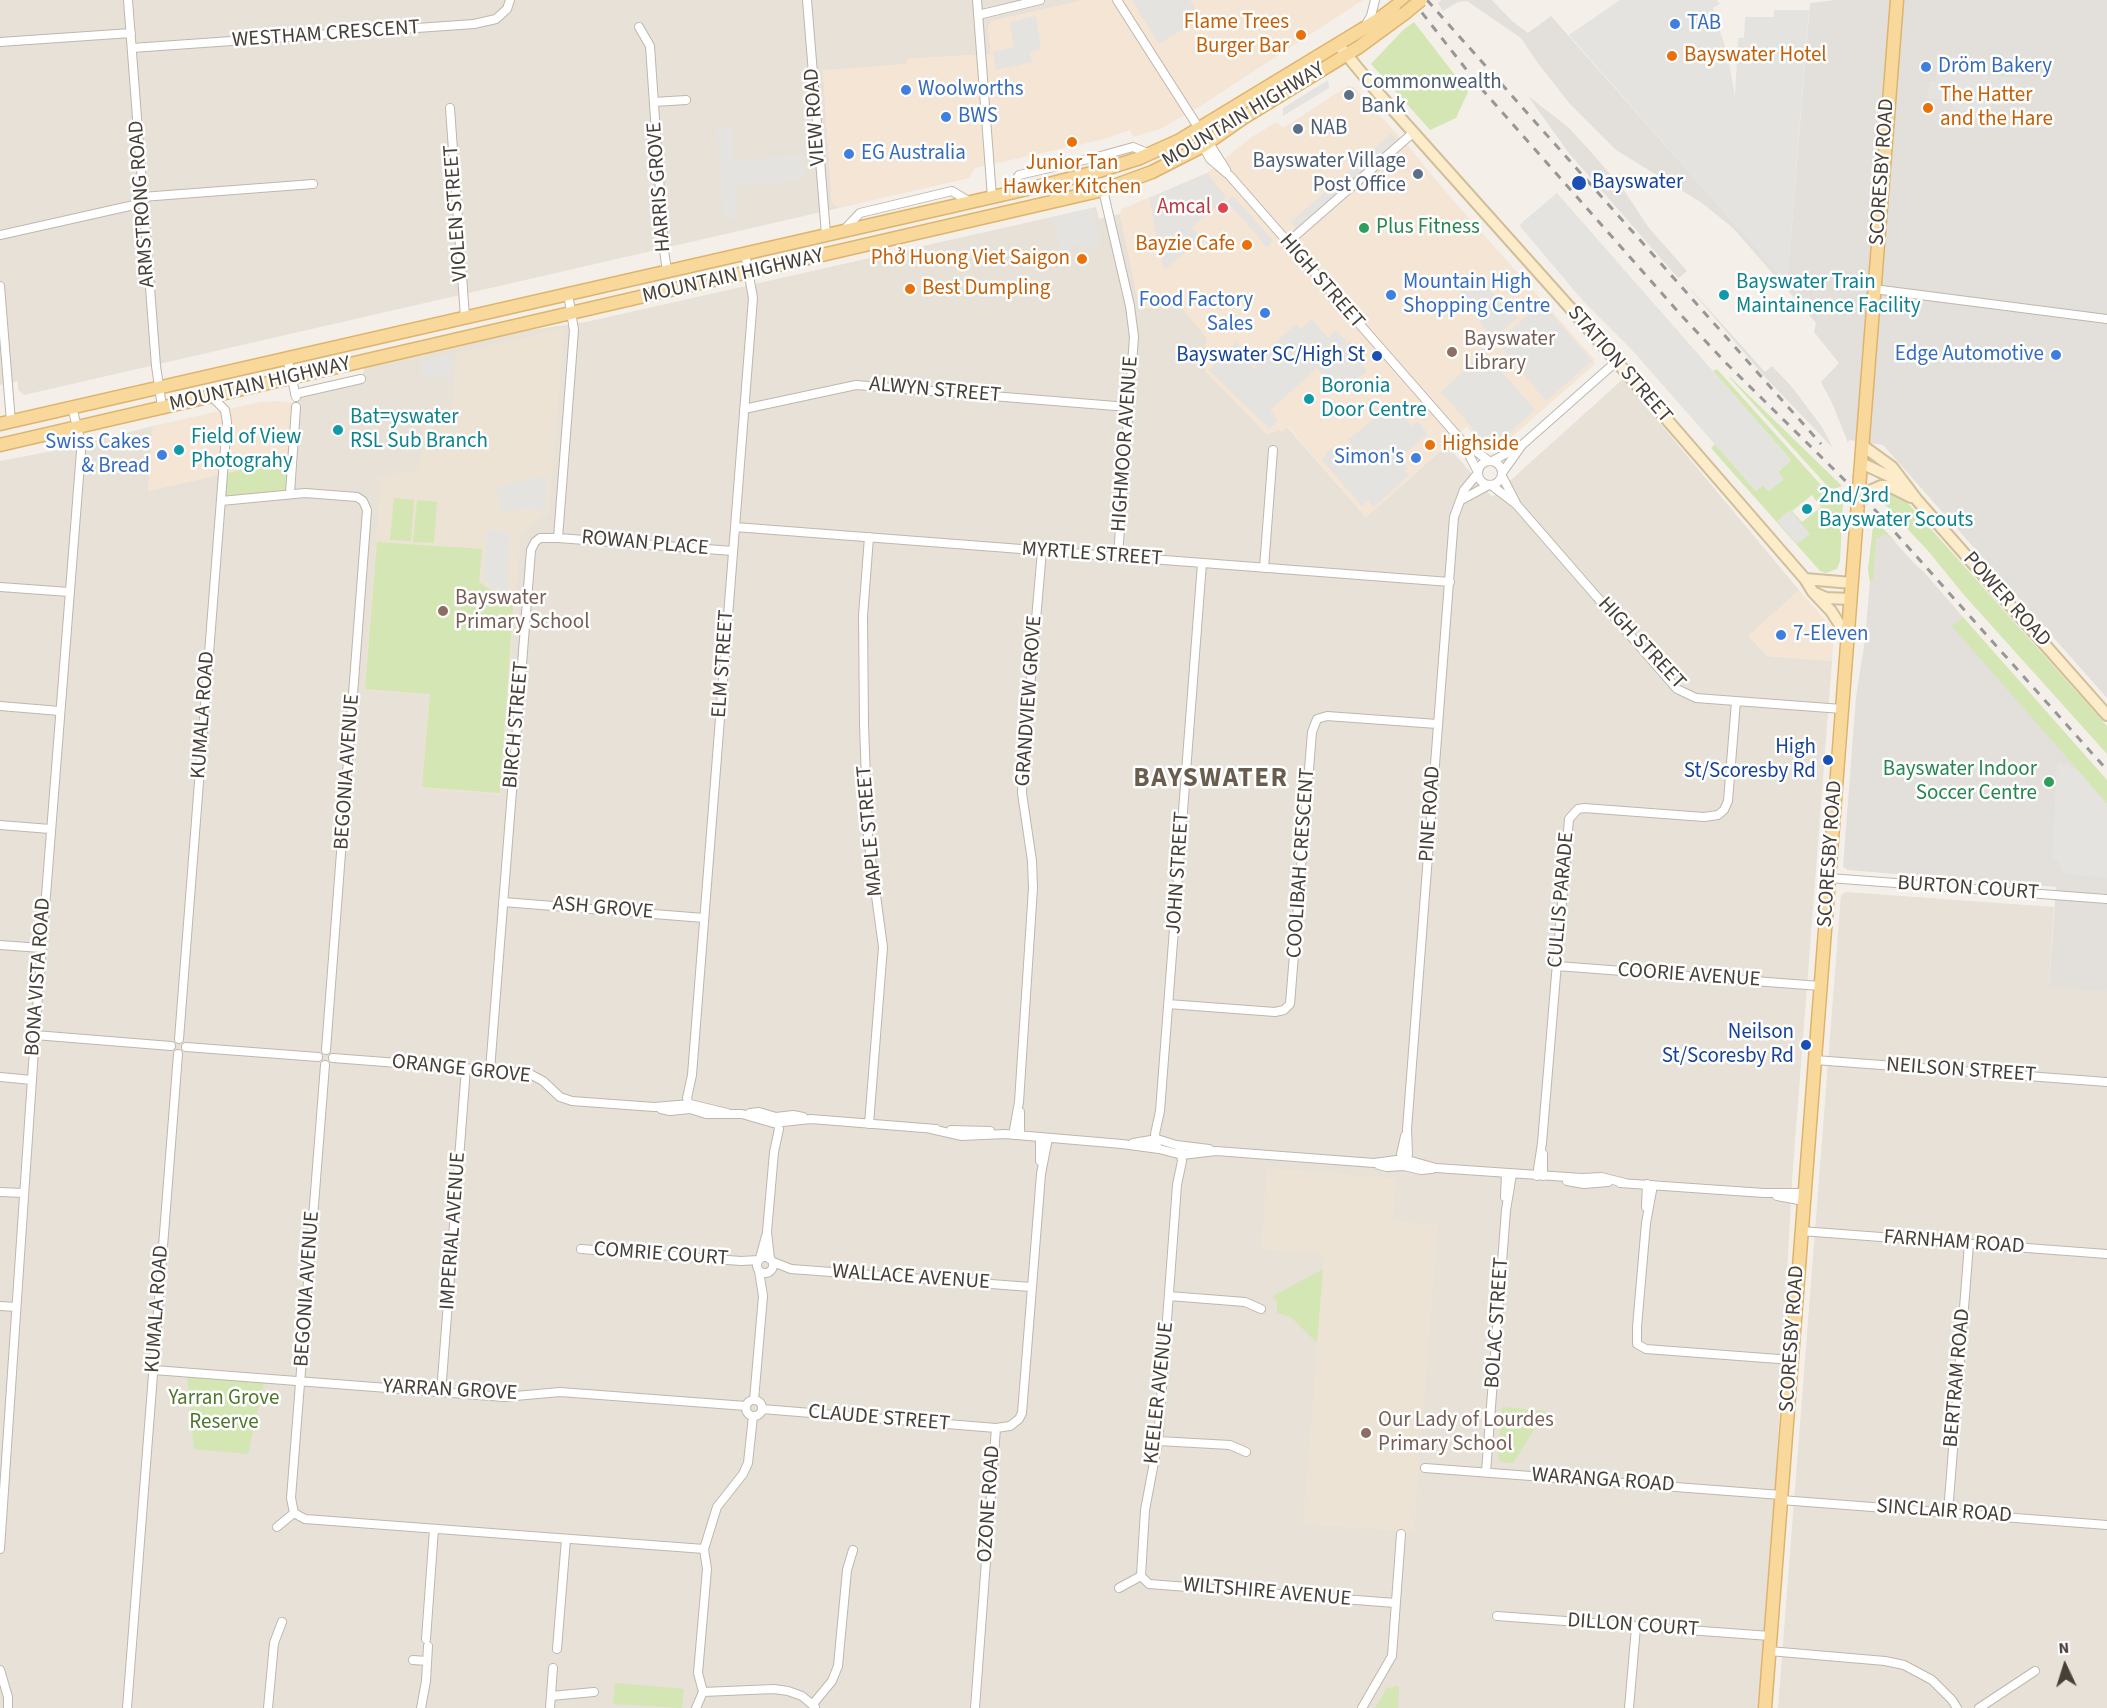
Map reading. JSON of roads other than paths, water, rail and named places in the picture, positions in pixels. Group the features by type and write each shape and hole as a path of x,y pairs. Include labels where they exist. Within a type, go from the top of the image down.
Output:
{"main road":[{"name":"MOUNTAIN HIGHWAY","path":"5,423 1099,171 1150,154 1199,129 1364,28 1402,6 1421,0"},
{"name":"SCORESBY ROAD","path":"1765,1708 1897,0"},
{"name":"MOUNTAIN HIGHWAY","path":"0,445 1103,190 1152,172 1205,144 1243,118 1347,55 1402,6"},
{"name":"STATION STREET","path":"1338,44 1379,94 1617,362 1805,579 1813,592 1831,611 1847,636"},
{"name":"POWER ROAD","path":"1863,446 1892,467 1917,500 2107,715"},
{"name":"POWER ROAD","path":"1861,463 1905,486"},
{"path":"1858,502 1872,490 1881,486 1889,486 1917,500"},
{"path":"1805,579 1852,583"},
{"path":"1813,592 1826,598 1850,599"}],"street":[{"name":"ARMSTRONG ROAD","path":"128,0 158,387 162,407"},
{"name":"WESTHAM CRESCENT","path":"132,48 474,24 496,19 507,9 510,0"},
{"name":"VIEW ROAD","path":"807,0 826,234"},
{"path":"977,0 992,197"},
{"path":"978,15 1040,0"},
{"name":"HIGH STREET","path":"1117,0 1199,129 1205,144 1287,243 1461,441 1478,473"},
{"path":"1364,28 1371,16 1375,0"},
{"name":"HARRIS GROVE","path":"639,27 650,46 667,272"},
{"path":"0,42 131,33"},
{"name":"HARRIS GROVE","path":"654,102 686,100"},
{"name":"VIOLEN STREET","path":"450,108 465,317"},
{"path":"1287,243 1414,132"},
{"path":"0,235 143,200 313,184"},
{"name":"HIGHMOOR AVENUE","path":"1103,190 1133,323 1134,337 1118,556"},
{"name":"ELM STREET","path":"690,1106 753,298 745,253"},
{"path":"0,286 5,423"},
{"path":"1874,289 2107,319"},
{"path":"558,538 574,330 568,294"},
{"path":"221,501 290,493 296,405 287,358"},
{"path":"1490,485 1481,481 1478,473 1483,462 1490,461 1522,445 1617,362"},
{"name":"MOUNTAIN HIGHWAY","path":"295,394 361,379"},
{"name":"ALWYN STREET","path":"744,409 856,385 1128,407"},
{"name":"KUMALA ROAD","path":"179,1039 227,422 225,410 211,396"},
{"name":"BONA VISTA ROAD","path":"0,1549 4,1426 16,1307 34,1035 81,451 72,407"},
{"name":"HIGH STREET","path":"1461,441 1490,461"},
{"path":"1461,500 1499,480 1522,445"},
{"path":"1264,568 1273,450"},
{"path":"1490,461 1499,465 1502,475"},
{"name":"PINE ROAD","path":"1404,1162 1454,517 1464,490 1478,473"},
{"name":"HIGH STREET","path":"1502,475 1516,504"},
{"name":"HIGH STREET","path":"1490,485 1516,504 1677,689 1696,698 1842,709"},
{"name":"BEGONIA AVENUE","path":"290,493 357,498 366,504 368,513 326,1050"},
{"name":"MYRTLE STREET","path":"735,527 1450,582"},
{"name":"MAPLE STREET","path":"869,537 863,616 864,736 868,837 883,947 869,1124"},
{"name":"BIRCH STREET","path":"490,1070 531,550 540,538 558,538"},
{"name":"ROWAN PLACE","path":"558,538 733,551"},
{"name":"GRANDVIEW GROVE","path":"1013,1135 1019,1101 1033,888 1032,861 1022,793 1023,768 1042,551"},
{"name":"JOHN STREET","path":"1157,1148 1202,563"},
{"path":"0,587 69,592"},
{"name":"CULLIS PARADE","path":"1540,1176 1569,819 1578,809 1584,808 1712,817 1718,815 1724,810 1728,801 1736,701"},
{"path":"0,706 60,711"},
{"name":"COOLIBAH CRESCENT","path":"1168,1004 1275,1012 1284,1010 1290,1004 1312,732 1317,719 1327,716 1437,724"},
{"path":"0,825 50,829"},
{"name":"BURTON COURT","path":"1829,879 2107,899"},
{"name":"ASH GROVE","path":"503,902 704,918"},
{"path":"0,945 41,948"},
{"name":"COORIE AVENUE","path":"1557,966 1820,986"},
{"path":"34,1035 171,1046"},
{"path":"179,1039 185,1042 186,1047 183,1053 178,1054 172,1050 171,1046 173,1041 179,1039"},
{"path":"186,1047 318,1058"},
{"path":"326,1050 333,1058 331,1063 325,1065 321,1064 318,1058 326,1050"},
{"name":"KUMALA ROAD","path":"127,1708 178,1054"},
{"name":"ORANGE GROVE","path":"333,1058 533,1075 556,1094 572,1101 654,1107 670,1111 690,1106 706,1114 759,1112 776,1121 793,1115 811,1119 932,1129 981,1129 1013,1135 1157,1148 1180,1154 1216,1151 1374,1163 1387,1167 1404,1162 1421,1170 1436,1168 1509,1173 1553,1177 1584,1184 1625,1183 1804,1197"},
{"name":"NEILSON STREET","path":"1815,1060 2107,1082"},
{"name":"BEGONIA AVENUE","path":"294,1513 291,1501 325,1065"},
{"name":"IMPERIAL AVENUE","path":"441,1393 466,1068"},
{"path":"0,1077 32,1080"},
{"path":"763,1296 759,1264 768,1232 776,1121"},
{"name":"OZONE ROAD","path":"975,1708 996,1428 1010,1426 1019,1419 1022,1413 1044,1137"},
{"name":"ORANGE GROVE","path":"1122,1144 1158,1140 1216,1151"},
{"name":"KEELER AVENUE","path":"1141,1576 1145,1510 1158,1441 1180,1146"},
{"name":"BOLAC STREET","path":"1486,1472 1509,1173"},
{"path":"1650,1185 1637,1344 1646,1349 1792,1360"},
{"path":"0,1192 24,1193"},
{"name":"FARNHAM ROAD","path":"1801,1231 2107,1254"},
{"path":"754,1400 763,1296 773,1266 768,1232"},
{"name":"BERTRAM ROAD","path":"1948,1513 1969,1244"},
{"name":"COMRIE COURT","path":"581,1249 759,1264"},
{"path":"759,1264 765,1257 772,1260"},
{"name":"WALLACE AVENUE","path":"772,1260 791,1269"},
{"path":"759,1264 764,1274 770,1272"},
{"name":"WALLACE AVENUE","path":"770,1272 791,1269 1031,1287"},
{"path":"1169,1296 1245,1302 1262,1309"},
{"path":"0,1306 16,1307"},
{"name":"YARRAN GROVE","path":"154,1370 504,1397 565,1392 746,1406"},
{"path":"753,1416 748,1412 746,1406 754,1400"},
{"path":"753,1416 758,1415 762,1409 759,1402 754,1400"},
{"name":"CLAUDE STREET","path":"762,1409 996,1428"},
{"path":"696,1708 703,1692 698,1673 707,1569 704,1549 717,1507 743,1474 748,1463 753,1416"},
{"path":"1158,1441 1230,1445 1246,1452"},
{"name":"WARANGA ROAD","path":"1425,1468 1781,1498"},
{"name":"SINCLAIR ROAD","path":"1781,1498 2107,1525"},
{"path":"277,1527 294,1513 305,1519 704,1549"},
{"path":"421,1708 427,1661 434,1528"},
{"path":"1362,1708 1392,1656 1401,1534"},
{"path":"557,1649 566,1539"},
{"path":"703,1692 781,1690 802,1696 814,1706 832,1682 838,1666 847,1570 853,1550"},
{"path":"1119,1588 1141,1576"},
{"name":"WILTSHIRE AVENUE","path":"1141,1576 1149,1584 1395,1604"},
{"name":"DILLON COURT","path":"1497,1616 1770,1636"},
{"path":"268,1708 274,1643 282,1622"},
{"path":"1629,1708 1636,1627"},
{"path":"1769,1651 1885,1661 1904,1665 1932,1680 1953,1700 1957,1708"},
{"path":"413,1660 427,1661"},
{"path":"550,1708 553,1668"},
{"path":"0,1670 8,1697 8,1708"},
{"path":"1979,1708 2035,1671"},
{"path":"551,1696 594,1692"}],"railway":[{"path":"1412,0 1480,87 1681,315 1726,363 1876,511 2107,770"},
{"path":"1427,0 1821,444"}],"place":[{"name":"TAB","path":"1675,24"},
{"name":"Flame Trees Burger Bar","path":"1301,35"},
{"name":"Bayswater Hotel","path":"1672,56"},
{"name":"Dröm Bakery","path":"1926,67"},
{"name":"Woolworths","path":"906,90"},
{"name":"Commonwealth Bank","path":"1349,95"},
{"name":"The Hatter and the Hare","path":"1928,108"},
{"name":"BWS","path":"946,117"},
{"name":"NAB","path":"1298,129"},
{"name":"Junior Tan Hawker Kitchen","path":"1072,142"},
{"name":"EG Australia","path":"849,154"},
{"name":"Bayswater Village Post Office","path":"1418,174"},
{"name":"Bayswater","path":"1579,183"},
{"name":"Amcal","path":"1223,208"},
{"name":"Plus Fitness","path":"1364,228"},
{"name":"Bayzie Cafe","path":"1247,245"},
{"name":"Phở Huong Viet Saigon","path":"1082,259"},
{"name":"Best Dumpling","path":"910,289"},
{"name":"Mountain High Shopping Centre","path":"1391,295"},
{"name":"Bayswater Train Maintainence Facility","path":"1724,295"},
{"name":"Food Factory Sales","path":"1265,313"},
{"name":"Bayswater Library","path":"1452,352"},
{"name":"Edge Automotive","path":"2056,355"},
{"name":"Bayswater SC/High St","path":"1377,356"},
{"name":"Boronia Door Centre","path":"1309,399"},
{"name":"Bat=yswater RSL Sub Branch","path":"338,430"},
{"name":"Highside","path":"1430,445"},
{"name":"Field of View Photograhy","path":"179,450"},
{"name":"Swiss Cakes & Bread","path":"162,455"},
{"name":"Simon's","path":"1416,458"},
{"name":"2nd/3rd Bayswater Scouts","path":"1807,509"},
{"name":"Bayswater Primary School","path":"443,611"},
{"name":"7-Eleven","path":"1781,635"},
{"name":"High St/Scoresby Rd","path":"1828,760"},
{"name":"Bayswater Indoor Soccer Centre","path":"2049,782"},
{"name":"Neilson St/Scoresby Rd","path":"1806,1045"},
{"name":"Our Lady of Lourdes Primary School","path":"1366,1433"}],"district":[{"name":"BAYSWATER","path":"1211,780"}],"park label":[{"name":"Yarran Grove Reserve","path":"224,1411"}]}
